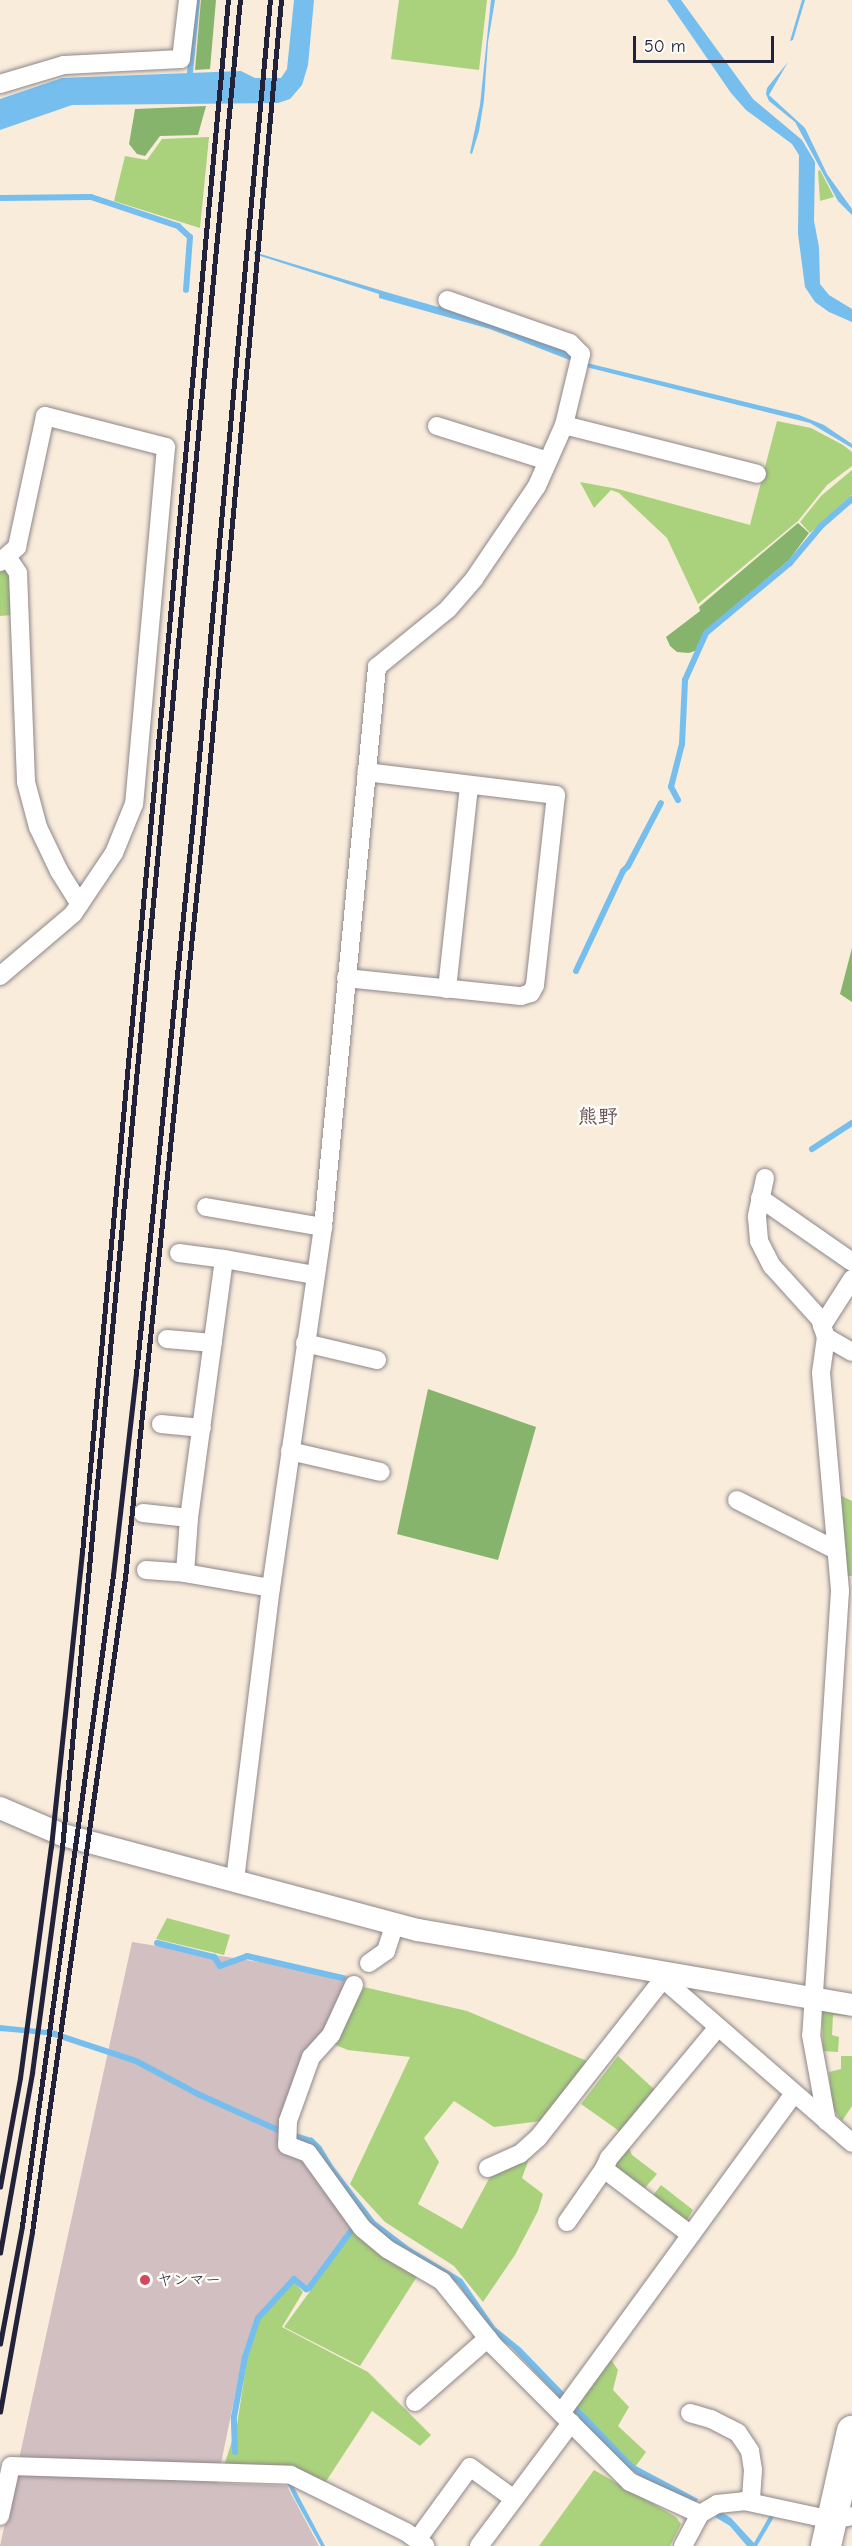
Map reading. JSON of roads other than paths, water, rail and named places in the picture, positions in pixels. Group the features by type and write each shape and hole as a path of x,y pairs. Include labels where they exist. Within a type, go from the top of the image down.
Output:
{"highway":[{"path":"837,2527 852,2431"}],"street":[{"path":"0,84 64,65 182,59 188,0"},
{"path":"235,1880 271,1588 323,1227 377,668 448,609 474,579 537,486 564,425 581,354 570,343 447,300"},
{"path":"0,976 73,914 80,904 114,853 134,804 166,447 45,416 17,547 4,560 18,573 26,782 38,827 59,871 80,904"},
{"path":"564,425 757,474"},
{"path":"437,426 548,461"},
{"path":"346,978 521,996 531,993 535,985 556,795 366,772"},
{"path":"447,988 469,785"},
{"path":"765,1178 757,1217 759,1241 772,1266 820,1319 824,1331 821,1373 840,1591 811,2035 827,2122"},
{"path":"760,1198 852,1262"},
{"path":"206,1207 323,1227"},
{"path":"179,1253 315,1275"},
{"path":"185,1573 189,1518 224,1259"},
{"path":"824,1331 852,1279"},
{"path":"824,1331 852,1352"},
{"path":"167,1339 213,1343"},
{"path":"305,1343 377,1360"},
{"path":"162,1424 201,1428"},
{"path":"290,1451 381,1472"},
{"path":"737,1500 836,1550"},
{"path":"143,1513 189,1518"},
{"path":"146,1570 185,1573 271,1588"},
{"path":"0,1808 63,1835 395,1924 661,1975 852,2005"},
{"path":"369,1963 386,1951 395,1924"},
{"path":"661,1975 852,2143"},
{"path":"488,2168 520,2154 538,2138 661,1975"},
{"path":"354,1985 331,2035 311,2057 288,2121 287,2145 308,2152 362,2228 387,2249 442,2282 488,2338 630,2482 700,2514"},
{"path":"567,2222 604,2169 609,2158 718,2027"},
{"path":"479,2546 514,2499 566,2418 691,2235 794,2094"},
{"path":"604,2169 691,2235"},
{"path":"414,2402 488,2338"},
{"path":"690,2413 711,2419 738,2433 750,2451 753,2470 751,2502"},
{"path":"0,2516 11,2466 291,2475 406,2532 421,2543 470,2467 514,2499"},
{"path":"683,2546 700,2514 717,2504 751,2502 837,2527"}],"water":[{"path":"294,0 314,0 308,65 302,85 290,99 278,103 72,105 0,130 0,99 62,78 241,71 255,78 281,78 287,69"},
{"path":"491,0 495,0 488,42 484,100 479,131 472,154 470,153 480,105"},
{"path":"667,0 681,0 753,99 802,140 815,162 814,221 819,247 820,284 829,295 852,309 852,322 829,312 815,302 805,287 798,234 799,155 792,144 746,110 731,93"},
{"path":"802,0 805,0 793,40 790,41"},
{"path":"788,62 769,95 805,128 827,174 852,209 852,215 838,201 795,122 769,101 766,94 767,88"},
{"path":"254,252 438,307 440,305 563,349 587,363 799,415 824,425 852,444 852,448 810,423 590,368 490,329 379,298 379,294 254,254"},
{"path":"0,2025 57,2031 57,2036 0,2031"},
{"path":"311,2137 321,2146 333,2166 375,2221 409,2247 462,2279 495,2327 521,2348 634,2465 698,2499 696,2503 643,2478 622,2463 512,2348 492,2333 459,2285 447,2275 388,2240 374,2227 308,2145"},
{"path":"290,2480 325,2546 321,2546 297,2503 287,2483"},
{"path":"720,2511 731,2518 754,2543 770,2515 774,2517 757,2546 747,2546 730,2526 715,2517"}],"waterway":[{"path":"190,73 197,0"},
{"path":"0,198 91,197 178,226 190,237 186,290"},
{"path":"678,800 671,787 682,744 685,680 706,633 790,563 821,526 852,499"},
{"path":"576,971 623,871 628,866 661,803"},
{"path":"812,1149 852,1123"},
{"path":"157,1943 214,1957 220,1966 247,1956 342,1978"},
{"path":"51,2033 136,2061 200,2095 280,2131 311,2141 315,2147"},
{"path":"235,2452 234,2417 245,2357 258,2318 294,2279 306,2289 309,2288 354,2227"}],"railway":[{"path":"0,2187 20,2078 51,1847 82,1553 228,0"},
{"path":"0,2253 32,2073 62,1848 240,0"},
{"path":"0,2344 22,2226 113,1575 194,810 270,0"},
{"path":"0,2412 32,2232 125,1578 205,812 281,0"}],"place":[{"name":"ヤンマー","path":"145,2280"}],"district":[{"name":"熊野","path":"598,1116"}]}
